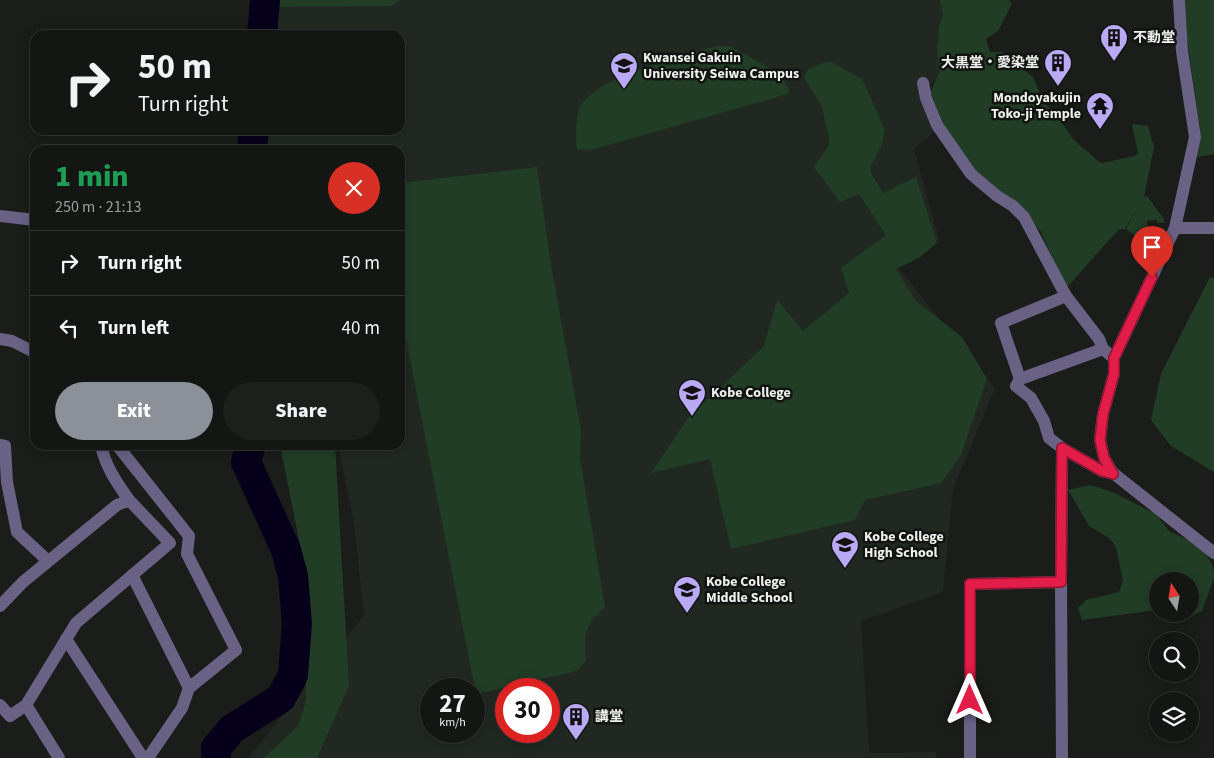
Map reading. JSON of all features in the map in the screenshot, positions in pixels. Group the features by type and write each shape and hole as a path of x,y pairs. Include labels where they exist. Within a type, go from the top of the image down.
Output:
{"street":[{"path":"1179,0 1182,52 1196,137 1175,228 1114,358 1114,374 1103,414 1100,440 1104,458 1113,474 1214,554"},
{"path":"924,83 926,98 937,125 971,174 997,196 1013,206 1024,217 1066,296 1099,339 1103,349 1114,358"},
{"path":"0,216 30,219"},
{"path":"1175,228 1214,228"},
{"path":"1020,379 1001,323 1066,296"},
{"path":"0,339 12,341 30,350"},
{"path":"1103,349 1020,379 1016,386 1031,398 1044,421 1049,438 1062,448 1102,471 1113,474"},
{"path":"0,445 5,446 7,482 17,532 48,561"},
{"path":"1062,448 1062,758"},
{"path":"0,705 10,716 26,705 76,623 170,543 129,500 115,480 102,450"},
{"path":"121,450 189,536 188,554 236,650 189,688 182,708 148,758"},
{"path":"0,606 23,582 48,561 117,505 129,500"},
{"path":"132,575 189,688"},
{"path":"970,758 970,584 1061,582"},
{"path":"66,639 142,758"},
{"path":"26,705 59,758"}],"shaded area":[{"name":"Kobe College","path":"270,0 944,0 942,74 921,92 933,133 914,149 939,239 893,261 995,388 953,489 943,592 861,621 869,753 936,752 936,758 248,758 364,616 354,522 339,450 405,450 405,145 261,145 262,135 405,135 405,30 268,30"}],"green space":[{"path":"279,0 399,0 392,6 278,7"},
{"path":"940,0 1009,0 1012,4 998,31 986,39 990,52 1003,52 1033,77 1044,103 1056,114 1073,139 1098,161 1102,163 1135,156 1138,153 1132,126 1134,124 1148,126 1154,147 1144,197 1147,196 1164,219 1164,223 1157,223 1157,220 1147,221 1148,232 1164,228 1165,233 1157,252 1126,229 1138,207 1125,229 1119,229 1069,285 1064,284 1041,232 1031,220 978,175 939,117 931,91 940,71 937,51 939,26 943,15"},
{"path":"1185,0 1214,0 1214,154 1197,157 1201,136 1187,38"},
{"path":"718,46 730,46 770,68 783,79 789,89 788,94 591,150 577,149 576,128 579,111 589,96 622,76 664,61"},
{"path":"829,61 862,79 885,130 881,147 870,167 871,173 883,193 916,177 937,243 919,258 896,269 916,301 962,337 987,379 961,455 941,483 865,500 855,520 731,549 710,459 651,473 688,418 764,346 777,300 803,331 849,293 841,268 886,235 859,194 840,202 814,167 829,145 829,138 821,104 804,78 808,69"},
{"path":"537,167 551,265 581,430 580,458 605,607 589,625 585,643 586,661 577,671 546,678 495,678 495,690 485,692 485,678 473,678 405,334 405,182"},
{"path":"1210,277 1214,278 1214,472 1171,446 1151,420 1161,374"},
{"path":"281,450 335,450 349,686 317,758 264,758 299,725 306,701 303,560"},
{"path":"1091,485 1112,492 1156,514 1169,531 1202,547 1213,567 1214,578 1202,611 1199,612 1199,572 1149,572 1149,611 1082,620 1078,608 1086,600 1119,592 1123,581 1116,547 1109,538 1089,526 1068,490"}],"waterway":[{"path":"262,30 265,0"},
{"path":"252,145 254,135"},
{"path":"216,758 216,748 232,729 281,698 293,675 297,624 293,576 286,550 246,462 250,450"}],"place":[{"name":"不動堂","path":"1114,62"},
{"name":"大黒堂・愛染堂","path":"1058,87"},
{"name":"Kwansei Gakuin University Seiwa Campus","path":"624,90"},
{"name":"Mondoyakujin Toko-ji Temple","path":"1100,130"},
{"name":"Kobe College","path":"692,417"},
{"name":"Kobe College High School","path":"845,569"},
{"name":"Kobe College Middle School","path":"687,614"},
{"name":"講堂","path":"576,741"}],"route":[{"path":"970,700 970,584 1061,582 1062,448 1102,471 1113,474 1104,458 1100,440 1103,414 1114,374 1114,358 1152,277"}]}
